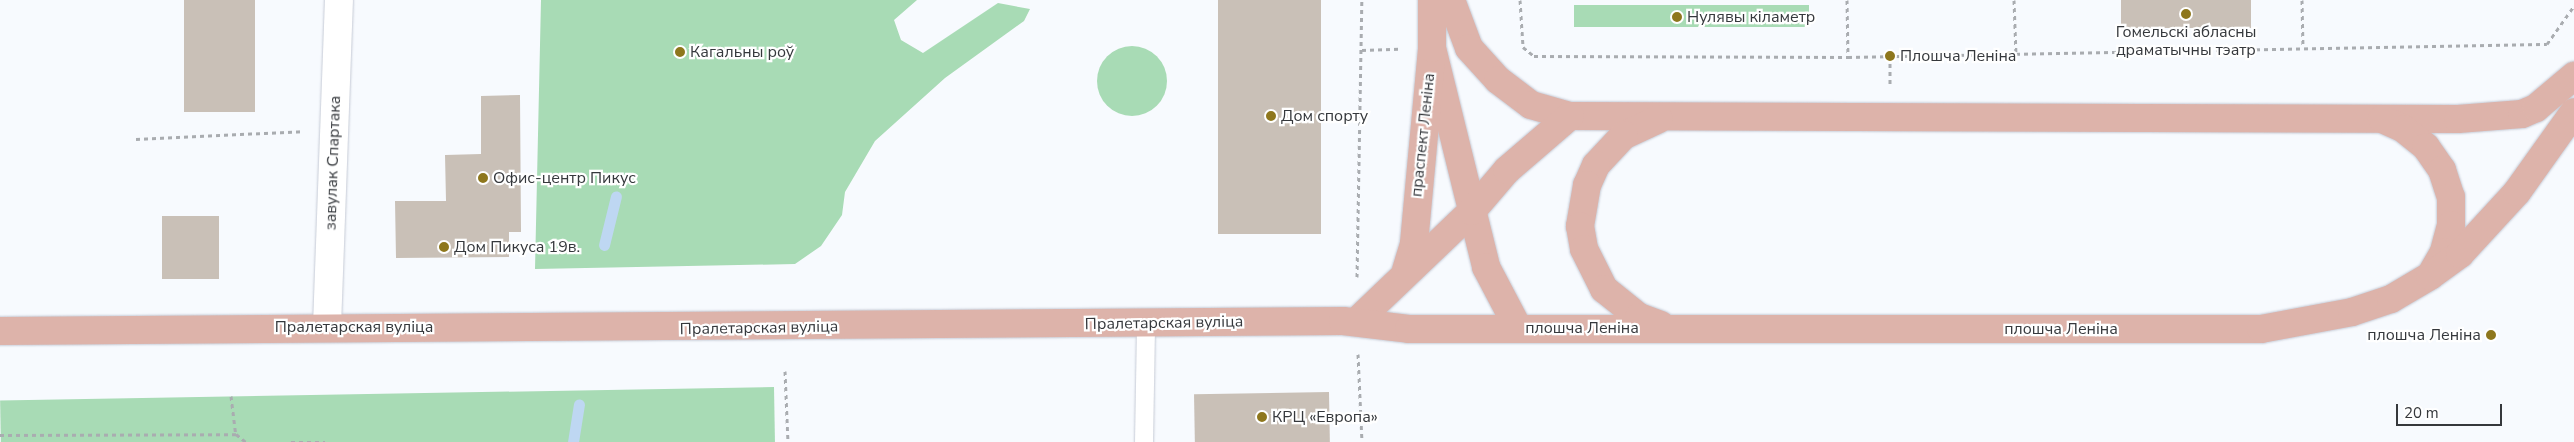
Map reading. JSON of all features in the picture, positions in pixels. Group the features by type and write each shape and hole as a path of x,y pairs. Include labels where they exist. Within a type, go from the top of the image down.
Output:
{"main road":[{"name":"праспект Леніна","path":"1406,270 1414,243 1432,48 1432,0"},
{"name":"плошча Леніна","path":"1451,0 1469,48 1498,80 1531,105 1570,116 2378,118 2458,120 2522,114 2536,108 2574,76"},
{"name":"плошча Леніна","path":"1432,48 1486,267 1518,328 2261,329 2352,312 2391,299 2430,276 2460,254 2506,205 2574,112"},
{"name":"плошча Леніна","path":"1682,328 1639,316 1604,289 1584,249 1580,226 1587,185 1609,149 1643,124 1684,115"},
{"path":"1357,321 1406,270 1472,211 1507,170 1570,116"},
{"name":"плошча Леніна","path":"2378,118 2404,129 2426,147 2442,170 2451,197 2447,243 2430,276"},
{"name":"Пралетарская вуліца","path":"0,332 326,326 713,329 1357,321 1410,329 1518,328"}],"street":[{"name":"завулак Спартака","path":"326,326 338,0"}],"lane":[{"path":"1144,442 1146,323"}],"path":[{"path":"1357,285 1362,0"},
{"path":"1520,0 1523,47 1531,56 1848,57 2303,46 2547,44 2574,6"},
{"path":"1847,0 1848,57"},
{"path":"2014,0 2016,54"},
{"path":"2302,0 2303,46"},
{"path":"1362,50 1405,49"},
{"path":"136,139 334,129"},
{"path":"1358,351 1362,442"},
{"path":"785,371 788,442"},
{"path":"231,396 236,434"},
{"path":"0,435 236,434 246,442"},
{"path":"291,442 326,442"}],"green space":[{"path":"541,0 917,0 894,20 901,40 923,53 998,3 1030,9 1024,21 945,78 875,141 845,192 842,215 821,246 795,264 535,269"},
{"path":"1574,5 1809,5 1809,27 1574,27"},
{"path":"1139,46 1152,52 1161,61 1165,67 1167,81 1165,95 1157,106 1146,114 1125,116 1118,114 1107,106 1099,95 1097,74 1099,67 1107,56 1118,48"},
{"path":"774,387 775,442 1,442 0,401"}],"building":[{"path":"184,0 255,0 255,112 184,112"},
{"name":"Дом спорту","path":"1218,0 1321,0 1321,234 1218,234"},
{"name":"Гомельскі абласны драматычны тэатр","path":"2121,0 2251,0 2251,28 2121,28"},
{"name":"Офис-центр Пикус","path":"520,95 521,232 509,232 509,257 396,258 395,201 446,201 445,155 481,154 481,96"},
{"path":"162,216 219,216 219,279 162,279"},
{"name":"КРЦ «Европа»","path":"1329,392 1330,442 1195,442 1194,394"}],"waterway":[{"path":"604,245 616,196"},
{"path":"573,442 579,404"}],"place":[{"name":"Гомельскі абласны драматычны тэатр","path":"2186,14"},
{"name":"Нулявы кіламетр","path":"1677,17"},
{"name":"Кагальны роў","path":"680,52"},
{"name":"Плошча Леніна","path":"1890,56"},
{"name":"Дом спорту","path":"1271,116"},
{"name":"Офис-центр Пикус","path":"483,178"},
{"name":"Дом Пикуса 19в.","path":"444,247"},
{"name":"плошча Леніна","path":"2491,335"},
{"name":"КРЦ «Европа»","path":"1262,417"}]}
